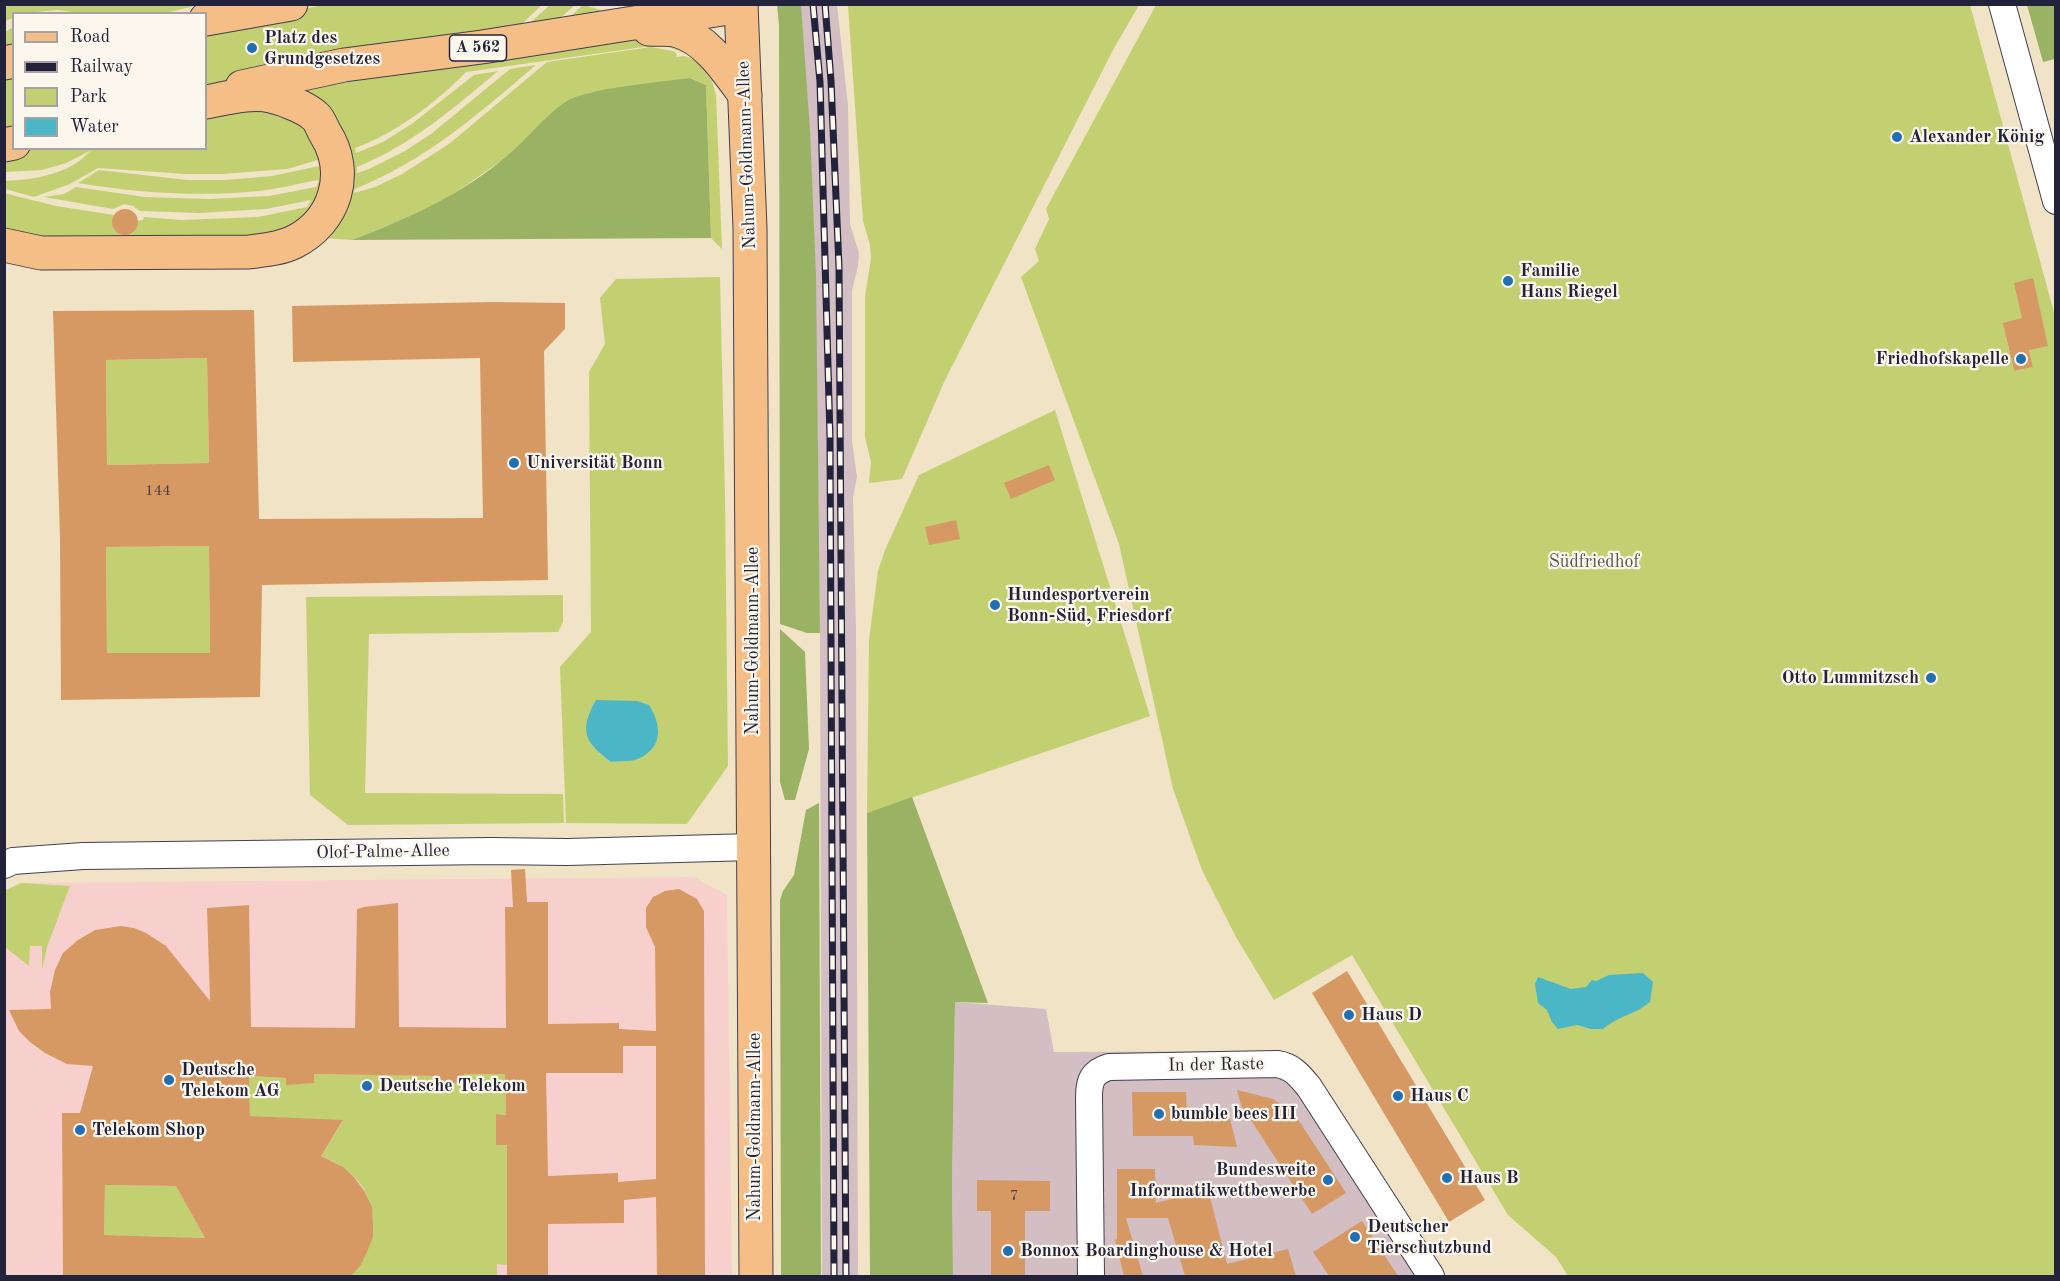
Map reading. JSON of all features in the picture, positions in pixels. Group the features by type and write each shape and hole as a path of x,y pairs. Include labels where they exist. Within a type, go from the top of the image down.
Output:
{"main road":[{"path":"203,12 227,4"},
{"path":"207,20 291,4"},
{"name":"A 562","path":"207,97 272,79 344,65 612,28 741,5"},
{"name":"Nahum-Goldmann-Allee","path":"741,5 750,228 756,1276"},
{"path":"612,28 678,31 704,45 724,66 745,95"},
{"path":"4,245 41,252 249,252 274,249 294,242 313,229 332,205 339,174 334,146 315,116 287,101 264,95 239,96 207,102"}],"street":[{"path":"2002,4 2055,201"},
{"name":"Olof-Palme-Allee","path":"7,861 95,856 753,848"},
{"name":"In der Raste","path":"1091,1276 1089,1083 1093,1075 1100,1069 1109,1067 1278,1064 1286,1065 1309,1087 1431,1276"}],"shaded area":[{"path":"800,5 837,5 848,105 850,224 859,253 852,291 852,441 857,477 853,497 856,631 858,1276 822,1276 820,633 813,216"},
{"name":"Deutsche Telekom","path":"694,877 727,895 732,1276 5,1276 4,894 6,890 21,883"},
{"path":"955,1002 1046,1009 1054,1052 1272,1051 1416,1276 953,1276"}],"green space":[{"path":"9,4 199,5 169,12 58,10 12,12 12,18 5,21 5,8"},
{"path":"323,5 542,5 515,30 207,87 207,29"},
{"path":"550,5 575,5 552,25 524,28"},
{"path":"583,5 601,10 590,19 563,23"},
{"path":"777,5 801,5 810,130 816,276 820,633 807,633 780,624 779,25"},
{"path":"848,5 1139,5 1113,50 945,380 902,479 869,483 871,462 865,437 865,297 871,258 863,221"},
{"name":"Südfriedhof","path":"1156,5 1970,5 2055,316 2055,1276 1568,1276 1556,1257 1508,1215 1352,955 1274,1000 1236,937 1202,870 1173,789 1119,544 1021,277 1039,261 1035,249 1049,219 1046,209","holes":["2025,332 2033,367 2014,371 2006,336"]},
{"path":"2027,5 2055,5 2055,59 2043,62"},
{"path":"12,28 12,47 5,49 5,32"},
{"path":"659,35 689,55 666,46 643,47 466,72 415,116 355,148 356,153 383,142 413,123 474,75 498,71 414,137 357,167 357,173 405,151 431,134 510,69 536,65 429,150 355,189 354,193 375,187 402,174 449,144 547,62 651,47 673,51 677,54 676,57 685,56 696,60 712,81 716,95 722,249 711,238 706,85 691,78 589,93 566,101 508,156 445,200 352,240 323,238 337,221 299,91 450,63"},
{"path":"12,71 12,131 4,133 4,73"},
{"path":"690,78 706,85 711,238 352,240 414,214 472,182 508,155 550,114 575,97 606,89"},
{"path":"236,106 296,114 328,158 317,210 272,239 57,241 5,230 4,193 56,206 114,215 112,221 114,229 124,235 133,233 138,221 143,220 144,217 181,220 258,217 307,207 311,200 266,209 199,213 140,211 124,204 113,209 44,197 64,194 76,187 145,197 209,199 269,196 316,187 319,180 266,190 214,194 145,192 78,183 99,170 187,180 226,180 272,176 319,166 318,160 287,169 222,174 98,168 70,184 34,197 5,189 5,181 51,174 73,165 90,151 66,163 42,170 5,172 5,156 28,150 207,150 207,111"},
{"path":"720,277 728,766 687,824 566,823 560,667 591,632 589,372 605,344 600,298 616,279","holes":["596,701 637,701 639,759 611,762 599,753"]},
{"path":"207,358 209,463 107,465 106,360"},
{"name":"Hundesportverein Bonn-Süd, Friesdorf","path":"1055,410 1150,716 867,813 869,640 878,571 885,550 919,475"},
{"path":"209,546 210,653 107,653 106,547"},
{"path":"563,595 563,622 558,632 369,634 365,793 563,794 564,823 348,825 310,795 306,597"},
{"path":"780,629 805,652 809,749 795,800 785,800 780,782"},
{"path":"912,797 988,1003 955,1002 953,1276 870,1276 867,813"},
{"path":"819,803 821,1276 781,1276 780,900 794,875 806,810"},
{"path":"21,883 70,886 47,947 42,970 42,946 30,946 29,966 5,947 6,890"},
{"path":"314,1074 435,1076 436,1084 463,1083 464,1074 505,1074 506,1115 496,1114 496,1145 507,1145 507,1265 497,1264 497,1276 351,1276 368,1249 373,1219 371,1204 365,1190 339,1165 321,1156 343,1121 250,1116 249,1076 286,1078 286,1084 313,1083"},
{"path":"105,1185 176,1186 205,1238 104,1235"}],"water":[{"path":"596,700 637,701 649,705 656,720 658,734 657,741 648,753 630,761 611,762 595,748 590,742 586,728"},
{"path":"1643,973 1653,982 1650,1002 1603,1029 1591,1029 1577,1025 1558,1029 1547,1010 1538,1003 1535,984 1538,977 1571,989 1586,987 1592,980 1596,981 1609,975"}],"building":[{"path":"125,209 134,213 138,222 134,231 125,235 116,231 112,222 116,213"},
{"path":"2033,278 2048,346 2029,350 2033,367 2014,371 2003,323 2022,318 2014,283"},
{"path":"492,302 565,303 565,329 544,351 548,580 262,585 260,697 61,700 60,538 53,311 254,310 259,519 483,518 480,358 293,362 292,306","holes":["207,358 209,463 107,465 106,360","209,546 210,653 107,653 106,547"]},
{"path":"1049,465 1055,480 1011,499 1004,483"},
{"path":"956,520 960,539 929,545 925,527"},
{"name":"Deutsche Telekom AG","path":"525,869 527,902 548,902 548,1024 619,1023 619,1029 656,1031 655,947 646,927 646,908 653,897 665,891 679,889 697,899 704,911 705,1276 657,1276 656,1197 624,1200 624,1223 548,1224 548,1276 507,1276 507,1145 496,1145 496,1114 506,1115 505,1074 464,1074 463,1083 436,1084 435,1076 314,1074 314,1083 286,1085 286,1078 249,1076 250,1116 343,1120 321,1156 343,1167 354,1177 372,1207 373,1224 373,1237 367,1252 360,1266 351,1276 63,1276 62,1113 80,1113 93,1066 67,1064 45,1053 19,1031 9,1010 51,1009 50,992 55,970 63,953 78,940 95,930 121,926 134,928 166,946 210,1001 207,908 249,905 251,1027 355,1028 357,909 398,903 399,1027 506,1028 505,907 513,907 511,870","holes":["623,1046 656,1046 656,1179 618,1182 618,1173 548,1176 546,1073 623,1073","105,1185 176,1186 205,1238 104,1235"]},
{"path":"1347,971 1485,1200 1449,1222 1312,993"},
{"path":"1237,1090 1273,1099 1294,1113 1346,1193 1312,1214 1241,1105"},
{"name":"bumble bees III","path":"1132,1092 1186,1092 1187,1119 1230,1119 1237,1147 1194,1145 1193,1136 1133,1136"},
{"path":"1117,1169 1155,1169 1156,1203 1208,1189 1227,1264 1288,1249 1296,1276 1185,1276 1168,1218 1126,1218 1143,1276 1124,1276 1115,1240 1117,1239"},
{"path":"977,1180 1050,1181 1050,1211 1025,1211 1025,1276 991,1276 991,1211 977,1211"},
{"name":"Deutscher Tierschutzbund","path":"1362,1221 1398,1276 1329,1276 1313,1252"}],"railway":[{"path":"813,4 820,82 830,437 834,1276"},
{"path":"825,4 831,81 839,267 846,1276"}],"place":[{"name":"Platz des Grundgesetzes","path":"252,48"},
{"name":"Alexander König","path":"1897,137"},
{"name":"Familie Hans Riegel","path":"1508,281"},
{"name":"Friedhofskapelle","path":"2021,359"},
{"name":"Universität Bonn","path":"514,463"},
{"name":"Hundesportverein Bonn-Süd, Friesdorf","path":"995,605"},
{"name":"Otto Lummitzsch","path":"1931,678"},
{"name":"Haus D","path":"1349,1015"},
{"name":"Deutsche Telekom AG","path":"169,1080"},
{"name":"Deutsche Telekom","path":"367,1086"},
{"name":"Haus C","path":"1398,1096"},
{"name":"bumble bees III","path":"1159,1114"},
{"name":"Telekom Shop","path":"80,1130"},
{"name":"Haus B","path":"1447,1178"},
{"name":"Bundesweite Informatikwettbewerbe","path":"1328,1180"},
{"name":"Deutscher Tierschutzbund","path":"1355,1237"},
{"name":"Bonnox Boardinghouse & Hotel","path":"1008,1251"}]}
